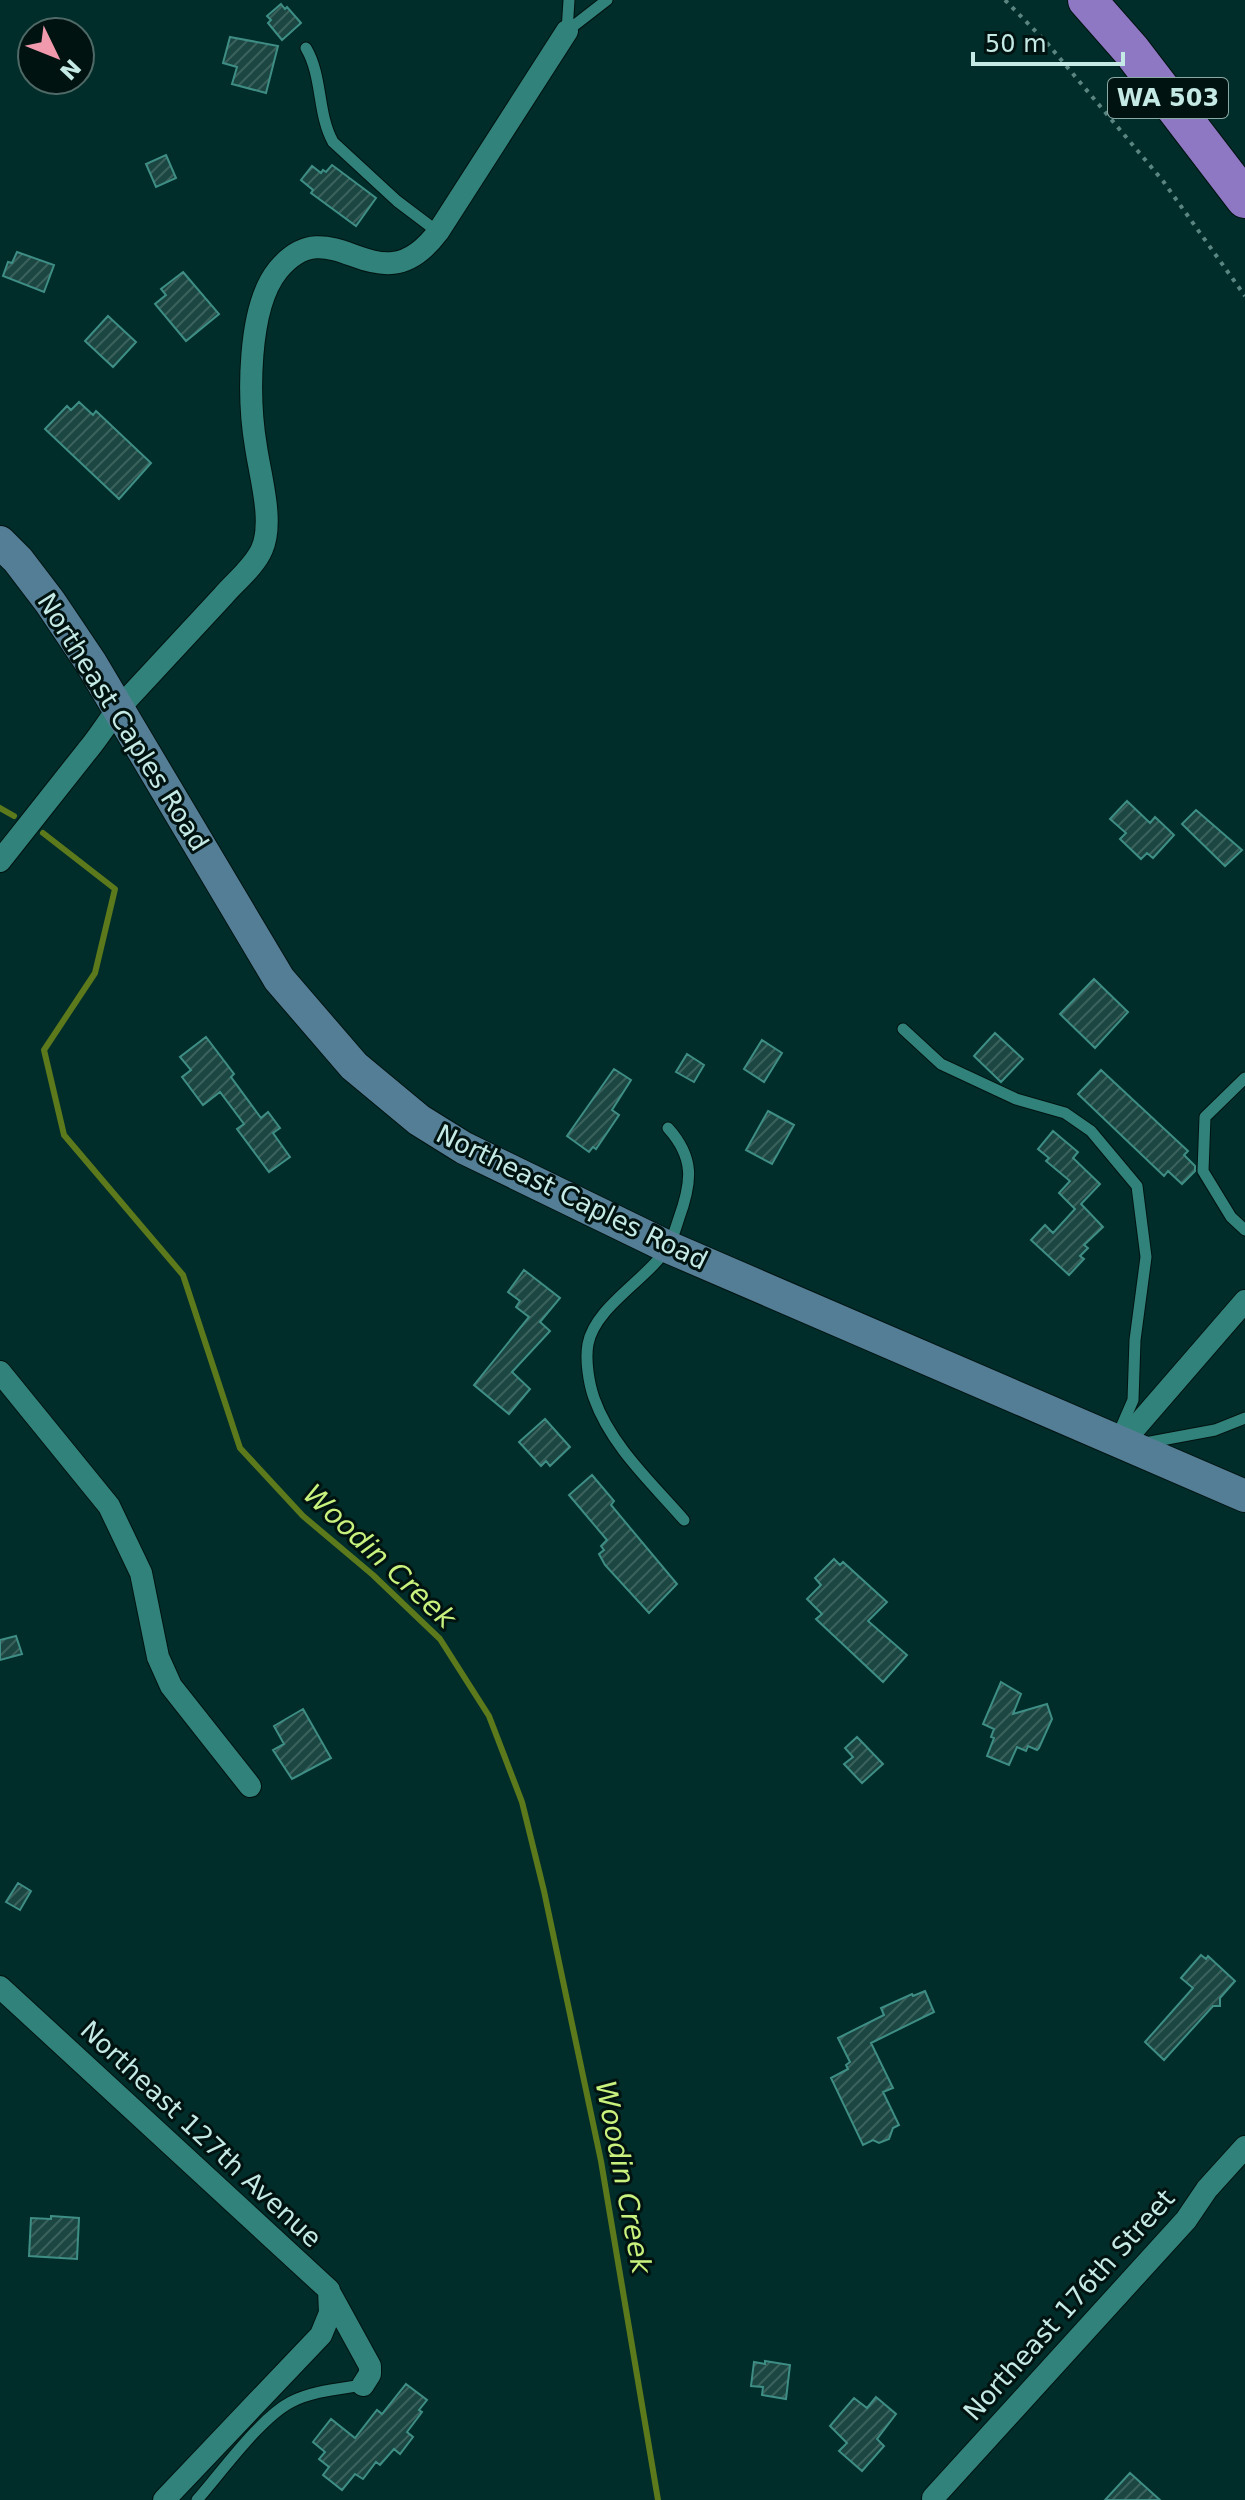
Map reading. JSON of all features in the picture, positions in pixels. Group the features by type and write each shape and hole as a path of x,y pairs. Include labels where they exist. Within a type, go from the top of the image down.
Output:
{"highway":[{"name":"WA 503","path":"1087,0 1131,50 1245,199"}],"main road":[{"name":"Northeast Caples Road","path":"0,542 50,602 119,709 279,979 354,1066 419,1120 464,1148 668,1247 1245,1496"}],"street":[{"path":"0,861 119,709 262,549 265,508 250,394 251,359 267,292 277,271 307,247 326,246 381,265 402,263 417,254 438,232 567,31"},
{"path":"1122,1443 1245,1301"},
{"path":"0,1372 109,1506 141,1573 158,1657 171,1686 250,1786"},
{"name":"Northeast 127th Avenue","path":"0,1987 329,2290 370,2366 370,2374 363,2385"},
{"name":"Northeast 176th Street","path":"933,2498 1186,2220 1207,2189 1245,2147"},
{"path":"164,2500 321,2335 330,2313 329,2290"}],"lane":[{"path":"567,31 569,0"},
{"path":"567,31 607,0"},
{"path":"306,48 313,64 327,131 333,142 397,201 438,232"},
{"path":"903,1029 941,1064 1016,1099 1065,1113 1091,1131 1137,1186 1146,1257 1135,1340 1133,1400 1122,1443 1181,1438 1215,1430 1245,1418"},
{"path":"1245,1078 1205,1117 1203,1171 1231,1217 1245,1230"},
{"path":"668,1128 680,1142 688,1162 688,1194 668,1247 601,1317 588,1343 588,1368 594,1398 615,1440 684,1520"},
{"path":"197,2500 262,2426 290,2402 317,2393 363,2385"}],"path":[{"path":"1005,0 1047,43 1163,181 1245,296"}],"building":[{"path":"281,4 301,23 282,40 268,23 271,20 267,16"},
{"path":"230,37 278,46 266,93 232,84 237,67 223,63"},
{"path":"166,155 176,178 156,187 146,164"},
{"path":"332,165 376,198 356,226 311,193 313,190 301,180 312,166 321,173"},
{"path":"17,252 54,265 44,292 3,276 8,262 12,263"},
{"path":"183,272 219,314 186,341 155,304 166,295 161,289"},
{"path":"108,316 136,342 113,367 85,341"},
{"path":"79,402 93,415 96,411 151,463 119,499 45,429 67,406 71,410"},
{"path":"1127,801 1150,823 1155,817 1174,835 1153,858 1147,853 1141,859 1120,839 1126,833 1110,819"},
{"path":"1196,810 1242,850 1225,866 1182,824"},
{"path":"1094,979 1128,1012 1095,1048 1060,1014"},
{"path":"995,1033 1023,1059 1001,1082 974,1056"},
{"path":"206,1037 261,1118 268,1112 280,1128 273,1133 290,1157 269,1172 237,1129 244,1124 220,1092 203,1105 182,1077 191,1070 180,1057"},
{"path":"762,1040 782,1053 764,1082 744,1069"},
{"path":"687,1054 704,1065 694,1082 676,1072"},
{"path":"614,1069 631,1080 612,1110 619,1115 596,1149 593,1147 589,1152 567,1136"},
{"path":"1101,1070 1188,1151 1184,1155 1195,1166 1195,1171 1182,1184 1168,1171 1164,1176 1078,1094"},
{"path":"768,1111 794,1125 772,1164 746,1150"},
{"path":"1053,1131 1078,1152 1073,1158 1100,1184 1081,1204 1103,1227 1084,1245 1088,1248 1080,1256 1084,1259 1069,1275 1031,1240 1045,1225 1053,1233 1075,1209 1059,1193 1070,1181 1046,1161 1049,1158 1038,1149"},
{"path":"524,1270 560,1298 540,1322 550,1331 512,1372 530,1389 509,1414 474,1385 529,1317 516,1307 520,1301 508,1292"},
{"path":"545,1419 570,1447 550,1466 546,1461 541,1466 519,1442"},
{"path":"592,1475 614,1501 611,1505 677,1584 649,1613 605,1565 599,1554 607,1540 569,1495"},
{"path":"834,1559 840,1565 843,1562 887,1602 868,1621 907,1655 883,1682 816,1619 822,1614 807,1599 821,1585 815,1578"},
{"path":"16,1636 22,1654 0,1660 0,1640"},
{"path":"1001,1682 1021,1694 1013,1714 1047,1704 1052,1719 1039,1748 1028,1746 1026,1751 1017,1747 1009,1765 987,1756 994,1729 983,1724"},
{"path":"303,1709 331,1758 292,1779 273,1750 284,1744 274,1726"},
{"path":"857,1737 883,1764 862,1783 844,1764 853,1757 845,1748"},
{"path":"18,1883 31,1891 20,1910 6,1902"},
{"path":"1201,1955 1206,1959 1208,1956 1235,1981 1220,1998 1220,2006 1213,2006 1164,2060 1145,2042 1193,1988 1181,1978"},
{"path":"925,1991 934,2012 871,2043 893,2088 883,2092 899,2125 893,2128 889,2139 879,2143 873,2140 863,2145 831,2078 848,2069 846,2065 850,2062 838,2038 884,2015 881,2008"},
{"path":"51,2216 79,2218 77,2259 29,2256 31,2218 51,2219"},
{"path":"765,2361 790,2365 786,2399 762,2395 763,2387 751,2386 754,2362 765,2364"},
{"path":"406,2384 427,2400 407,2432 413,2437 400,2454 394,2449 380,2465 376,2462 363,2479 355,2474 342,2490 323,2475 329,2467 319,2459 325,2452 313,2442 331,2419 355,2438 377,2410 382,2414"},
{"path":"876,2397 896,2414 877,2439 884,2446 862,2471 839,2451 847,2443 830,2426 854,2398 867,2408"},
{"path":"1130,2473 1160,2500 1105,2500"}],"waterway":[{"name":"Woodin Creek","path":"0,808 14,816"},
{"name":"Woodin Creek","path":"43,833 115,889 95,973 44,1050 64,1135 183,1275 240,1448 303,1516 373,1575 440,1639 489,1716 522,1802 601,2161 658,2500"}]}
